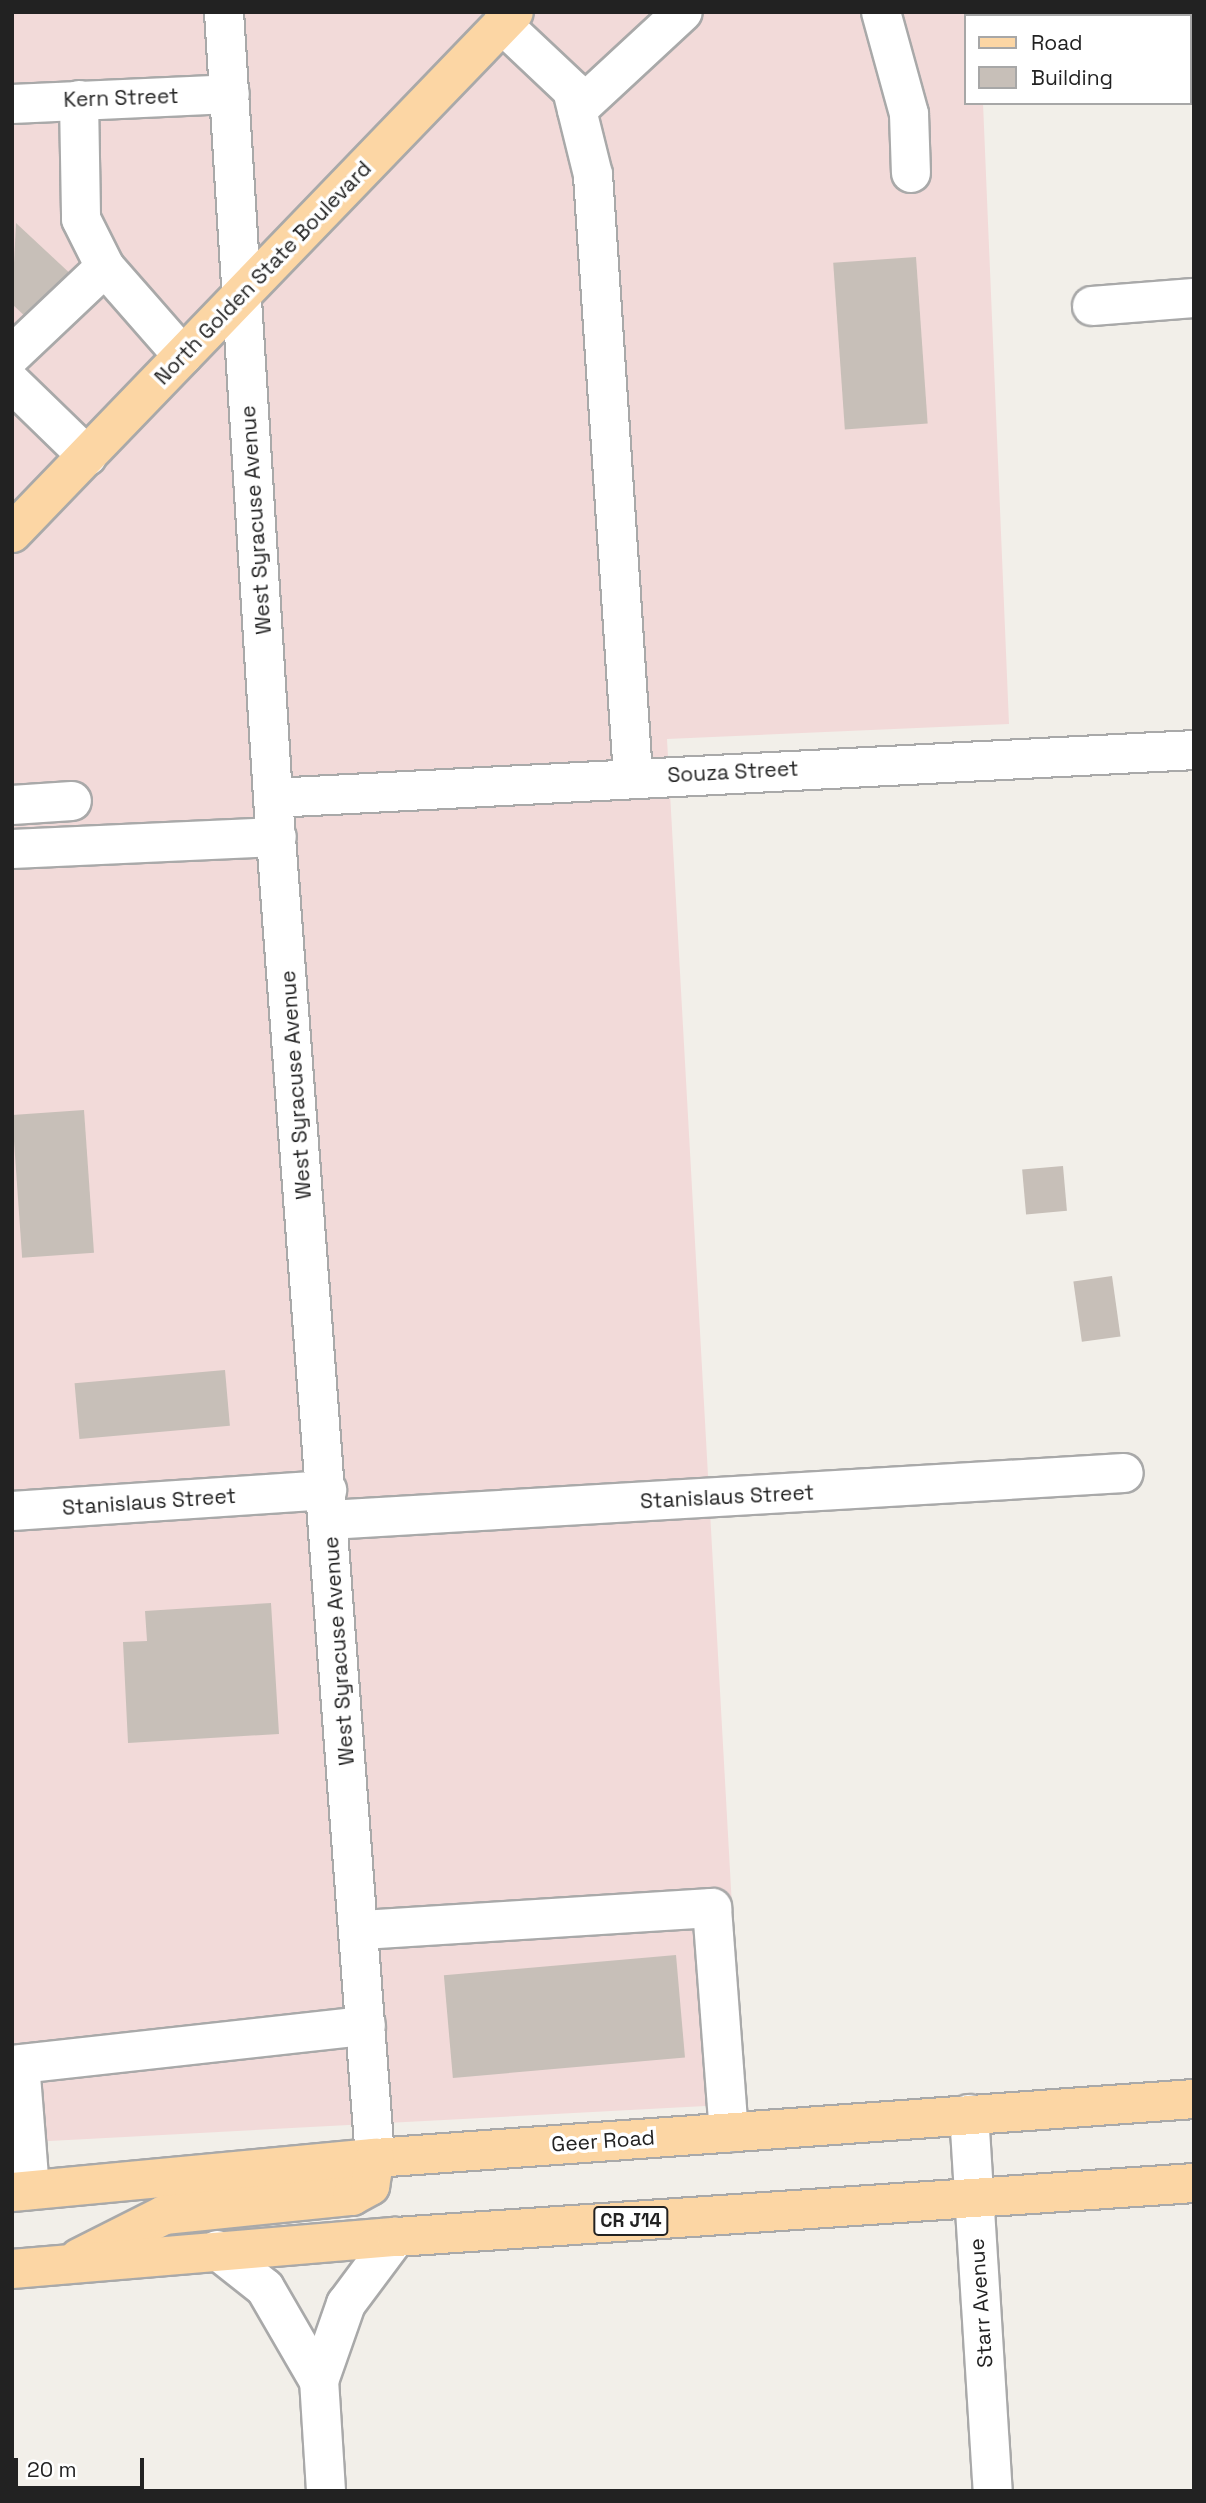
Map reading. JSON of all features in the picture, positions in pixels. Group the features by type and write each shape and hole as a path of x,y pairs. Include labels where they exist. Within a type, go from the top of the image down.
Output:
{"main road":[{"name":"North Golden State Boulevard","path":"12,533 508,18"},
{"name":"Geer Road","path":"21,2191 375,2158 1194,2099"},
{"path":"68,2264 164,2215 352,2196 370,2186 375,2158"},
{"name":"CR J14","path":"12,2269 217,2250 1194,2183"}],"street":[{"name":"West Syracuse Avenue","path":"224,12 273,798 361,1930 375,2158"},
{"path":"578,110 683,12"},
{"path":"881,12 909,114 911,173"},
{"path":"508,18 572,90 593,175 633,776"},
{"name":"Kern Street","path":"12,104 230,94"},
{"path":"79,100 81,219 105,267 183,356"},
{"path":"12,355 105,267"},
{"path":"1092,306 1194,298"},
{"path":"12,383 87,456"},
{"name":"Souza Street","path":"273,798 633,776 1194,750"},
{"path":"12,804 72,801"},
{"path":"12,849 276,837"},
{"name":"Stanislaus Street","path":"12,1511 328,1505 1124,1474"},
{"path":"361,1930 712,1908 729,2132"},
{"path":"21,2191 20,2064 366,2026"},
{"name":"Starr Avenue","path":"969,2114 993,2491"},
{"path":"326,2491 319,2381 346,2304 396,2237"},
{"path":"217,2250 265,2288 319,2381"}],"shaded area":[{"path":"12,12 1194,12 1194,78 1192,14 964,14 964,105 983,105 1009,724 667,739 743,2104 12,2143"}],"building":[{"path":"16,223 90,292 47,337 12,304"},
{"path":"916,257 928,424 845,429 833,263"},
{"path":"84,1110 94,1253 22,1258 12,1115"},
{"path":"1063,1166 1067,1211 1026,1214 1022,1170"},
{"path":"1112,1276 1120,1336 1082,1342 1073,1281"},
{"path":"225,1370 230,1426 79,1439 75,1383"},
{"path":"271,1603 279,1734 128,1743 123,1642 147,1641 145,1611"},
{"path":"676,1955 685,2058 453,2078 444,1975"}]}
